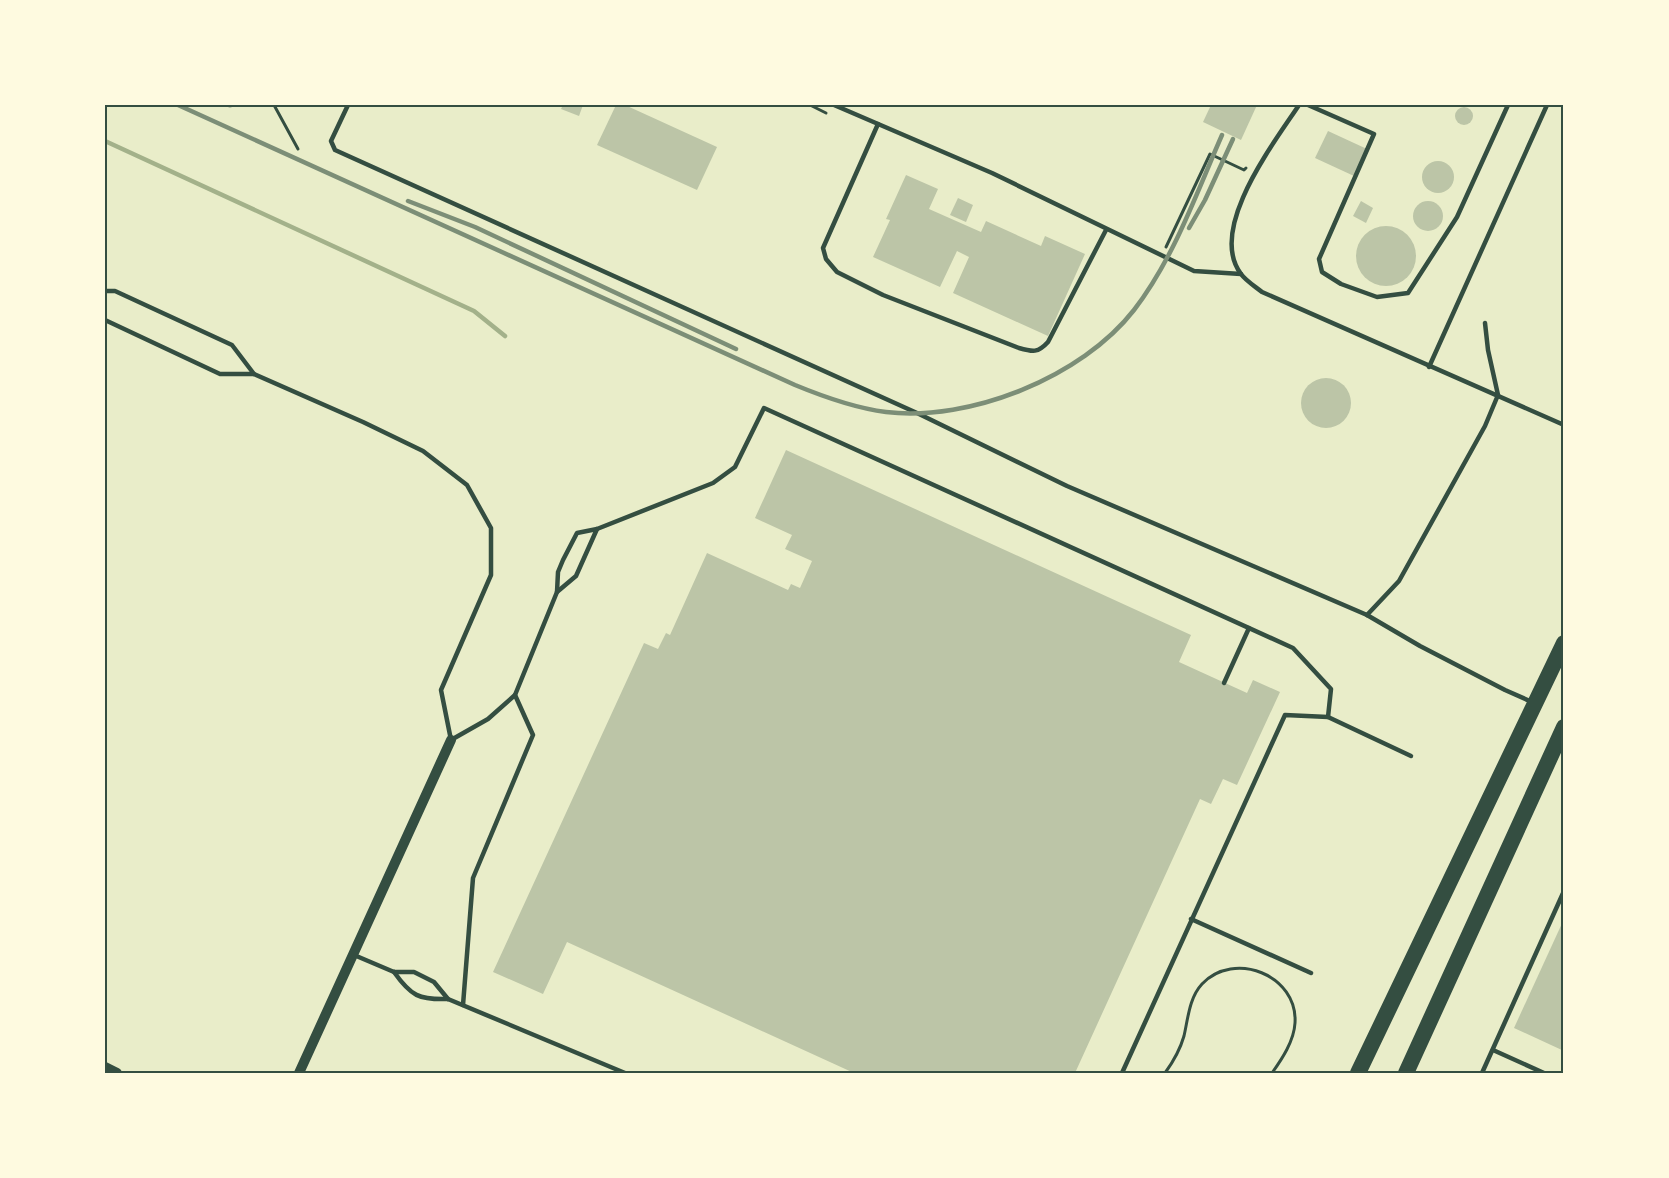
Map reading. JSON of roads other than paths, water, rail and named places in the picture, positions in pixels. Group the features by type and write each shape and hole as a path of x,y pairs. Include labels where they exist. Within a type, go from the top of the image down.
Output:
{"highway":[{"path":"1358,1073 1564,643"},
{"path":"1406,1073 1564,727"}],"street":[{"path":"299,1073 451,740"},
{"path":"105,1067 117,1073"}],"lane":[{"path":"348,105 331,141 335,150 917,412 1067,486 1367,615 1473,674 1536,704"},
{"path":"834,105 992,173 1194,271 1241,274"},
{"path":"1299,105 1247,187 1237,212 1231,233 1234,256 1241,274 1262,292 1564,425"},
{"path":"1308,105 1374,134 1319,259 1322,272 1341,284 1377,297 1408,292 1457,217 1508,105"},
{"path":"1429,367 1547,105"},
{"path":"878,124 823,248 826,259 837,272 883,295 1034,353 1040,351 1048,342 1106,230"},
{"path":"105,291 115,291 232,345 254,374"},
{"path":"105,320 220,374 254,374 423,451 467,485 492,528 491,575 441,690 451,740 488,718 515,695 557,591 558,572 577,532 597,529 713,483 735,467 764,408 1293,648 1331,689 1328,717"},
{"path":"1367,615 1399,581 1485,426 1498,395 1488,350 1485,323"},
{"path":"557,591 576,576 597,529"},
{"path":"1224,683 1249,628"},
{"path":"463,1005 473,878 533,735 515,695"},
{"path":"1122,1073 1285,715 1328,717 1411,756"},
{"path":"1482,1073 1564,891"},
{"path":"1191,919 1311,974"},
{"path":"353,955 394,972 414,972 434,982 448,999"},
{"path":"394,972 406,990 428,1000 448,999 625,1073"},
{"path":"1492,1050 1544,1073"}],"waterway":[{"path":"105,141 474,311 505,336"}],"railway":[{"path":"178,105 795,385 862,408 886,412 919,413 953,410 988,402 1022,390 1085,356 1112,334 1134,310 1161,269 1173,247 1222,135"},
{"path":"1189,228 1205,200 1233,139"},
{"path":"408,201 475,227 736,349"}]}
